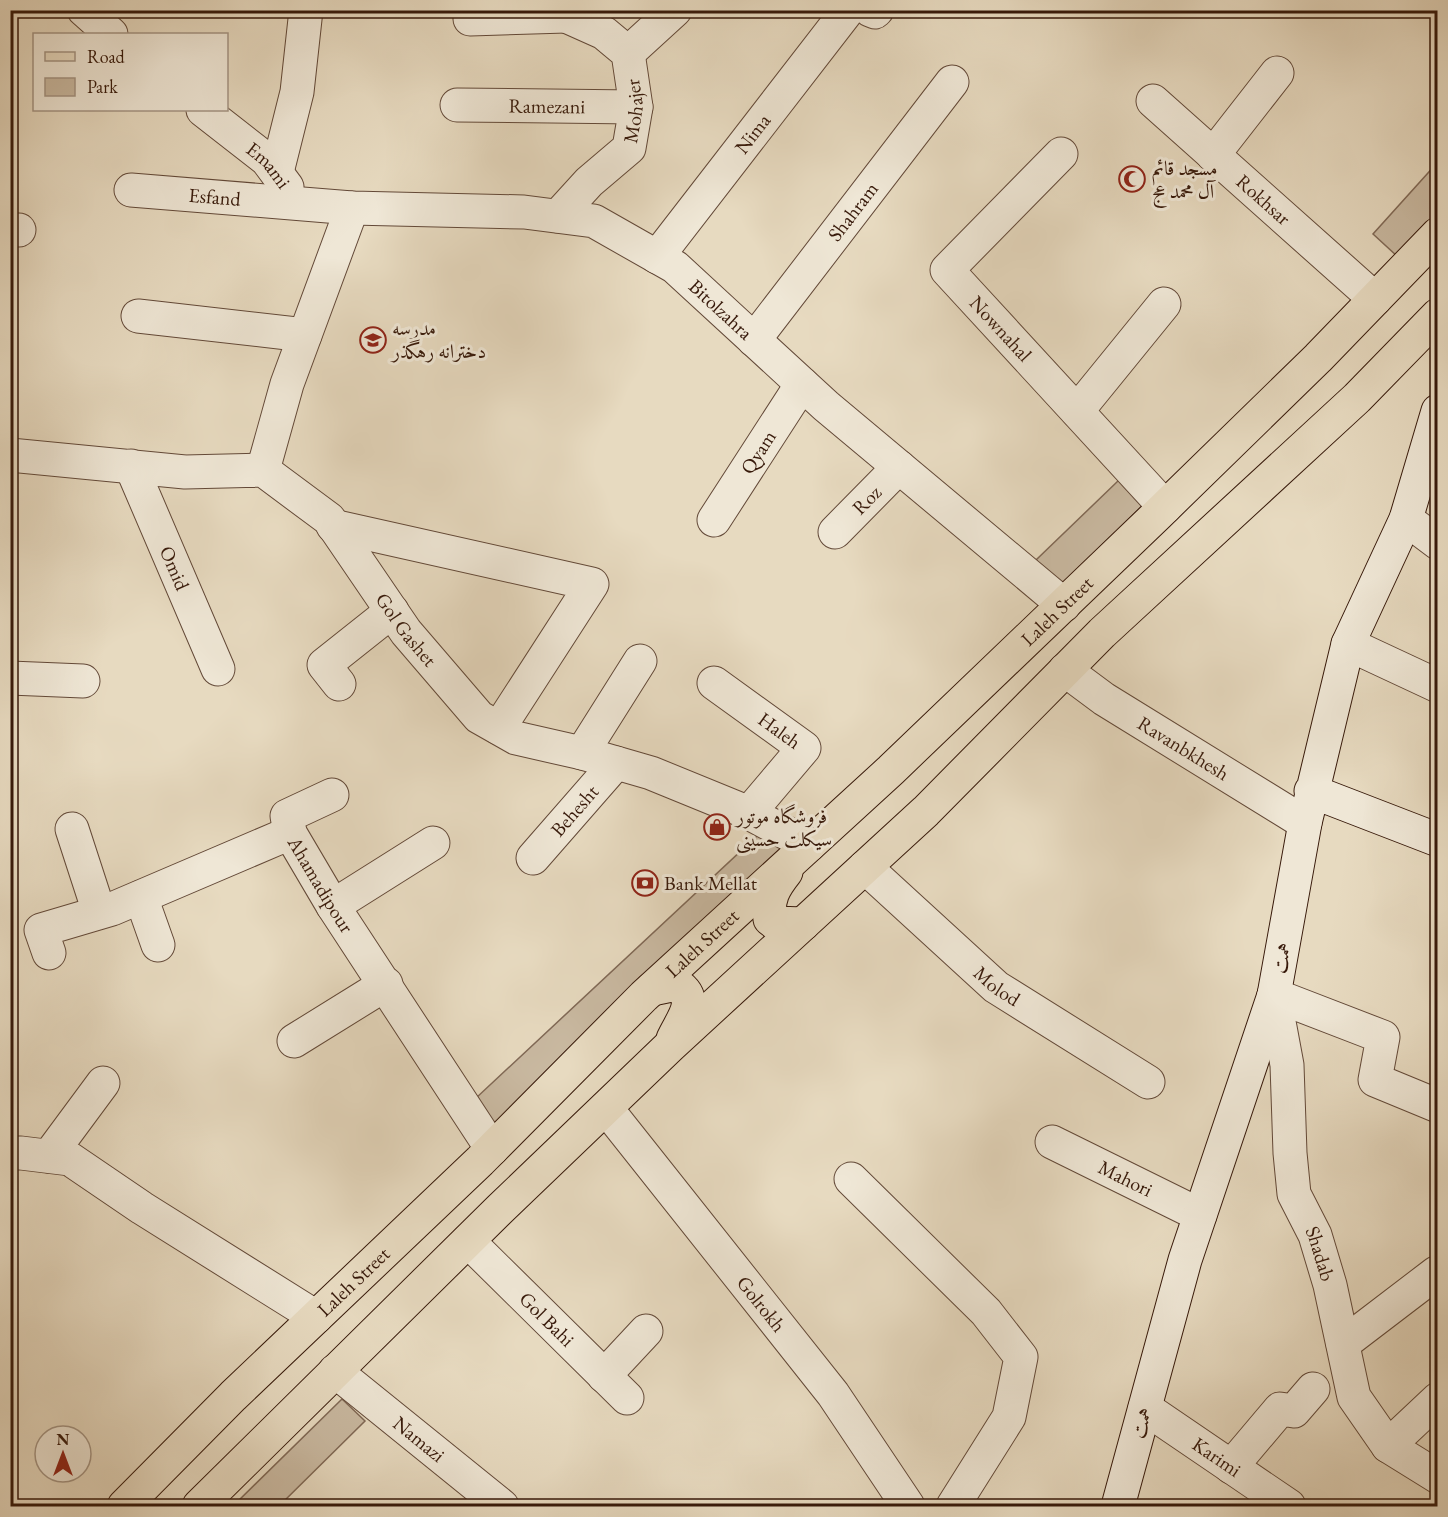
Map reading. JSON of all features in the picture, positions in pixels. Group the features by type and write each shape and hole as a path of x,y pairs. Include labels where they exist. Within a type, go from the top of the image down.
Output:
{"main road":[{"name":"Laleh Street","path":"124,1506 233,1396 492,1149 652,989 891,770 1165,507 1318,358 1437,234"},
{"path":"199,1506 670,1046 926,811 1102,633 1357,398 1437,315"},
{"path":"803,851 775,886 769,899 770,919 775,923 803,924"},
{"path":"652,989 676,984 688,996 687,1011 670,1046"}],"street":[{"path":"84,10 110,33"},
{"path":"277,172 297,92 306,10"},
{"path":"628,53 675,10"},
{"name":"Nima","path":"657,257 848,10"},
{"path":"870,10 875,12 877,10"},
{"path":"470,19 565,13"},
{"name":"Mohajer","path":"558,216 589,182 629,148 636,107 628,53 604,33 565,13"},
{"path":"1213,155 1277,73"},
{"name":"Shahram","path":"754,340 951,82"},
{"name":"Rokhsar","path":"1153,101 1375,299"},
{"name":"Ramezani","path":"457,105 636,107"},
{"name":"Emami","path":"204,111 267,160 298,204"},
{"name":"Nownahal","path":"1060,153 947,270 1165,507"},
{"name":"Esfand","path":"131,190 298,204"},
{"name":"Bitolzahra","path":"298,204 351,208 524,212 594,221 675,267 802,384 1064,604"},
{"path":"10,455 185,472 264,470 287,384 351,208"},
{"path":"1077,411 1164,304"},
{"path":"138,316 305,335"},
{"name":"Qyam","path":"714,520 802,384"},
{"name":"همت","path":"1118,1506 1185,1260 1274,995 1311,791 1348,644 1406,519 1437,411"},
{"name":"Omid","path":"131,466 219,669"},
{"name":"Roz","path":"835,532 899,467"},
{"name":"Gol Gashet","path":"264,470 328,519 406,632 479,717 516,738 582,753 651,773 748,813 803,851"},
{"path":"1406,519 1437,543"},
{"path":"333,526 592,584 499,728"},
{"path":"339,684 324,665 392,611"},
{"path":"1348,644 1437,686"},
{"path":"582,753 640,661"},
{"name":"Ravanbkhesh","path":"1065,670 1104,699 1305,823"},
{"path":"10,678 82,681"},
{"name":"Haleh","path":"714,683 804,748 748,813"},
{"name":"Behesht","path":"533,858 616,763"},
{"path":"1311,791 1437,840"},
{"path":"290,833 287,816 332,795"},
{"path":"72,829 99,912"},
{"name":"Ahamadipour","path":"49,953 42,930 112,909 290,833 333,906 492,1149"},
{"path":"333,906 433,843"},
{"name":"Molod","path":"865,867 996,987 1148,1082"},
{"path":"141,897 158,945"},
{"path":"294,1041 386,984"},
{"path":"1274,995 1383,1037 1375,1080 1437,1106"},
{"name":"Shadab","path":"1274,995 1287,1065 1294,1194 1315,1235 1354,1397 1388,1446 1437,1477"},
{"path":"49,1156 103,1083"},
{"name":"Golrokh","path":"606,1108 833,1394 908,1506"},
{"name":"Mahori","path":"1052,1142 1200,1215"},
{"path":"10,1153 70,1159 142,1208 316,1317"},
{"path":"851,1179 986,1312 1021,1358 1009,1417 953,1506"},
{"name":"Gol Bahi","path":"468,1241 616,1387 646,1331"},
{"path":"1343,1344 1436,1273"},
{"name":"Namazi","path":"335,1371 502,1506"},
{"path":"1231,1467 1280,1410 1294,1411 1313,1389"},
{"path":"1388,1446 1437,1399"},
{"name":"Karimi","path":"1145,1408 1289,1506"}],"green space":[{"path":"1437,163 1437,214 1398,257 1373,234"},
{"path":"1119,480 1143,505 1061,585 1036,560"},
{"path":"757,836 785,848 494,1126 476,1098"},
{"path":"342,1399 365,1421 279,1506 233,1506"}],"place":[{"name":"مسجد قائم آل محمد عج","path":"1132,179"},
{"name":"مدرسه دخترانه رهگذر","path":"373,340"},
{"name":"فروشگاه موتور سیکلت حسینی","path":"717,827"},
{"name":"Bank Mellat","path":"645,883"}]}
